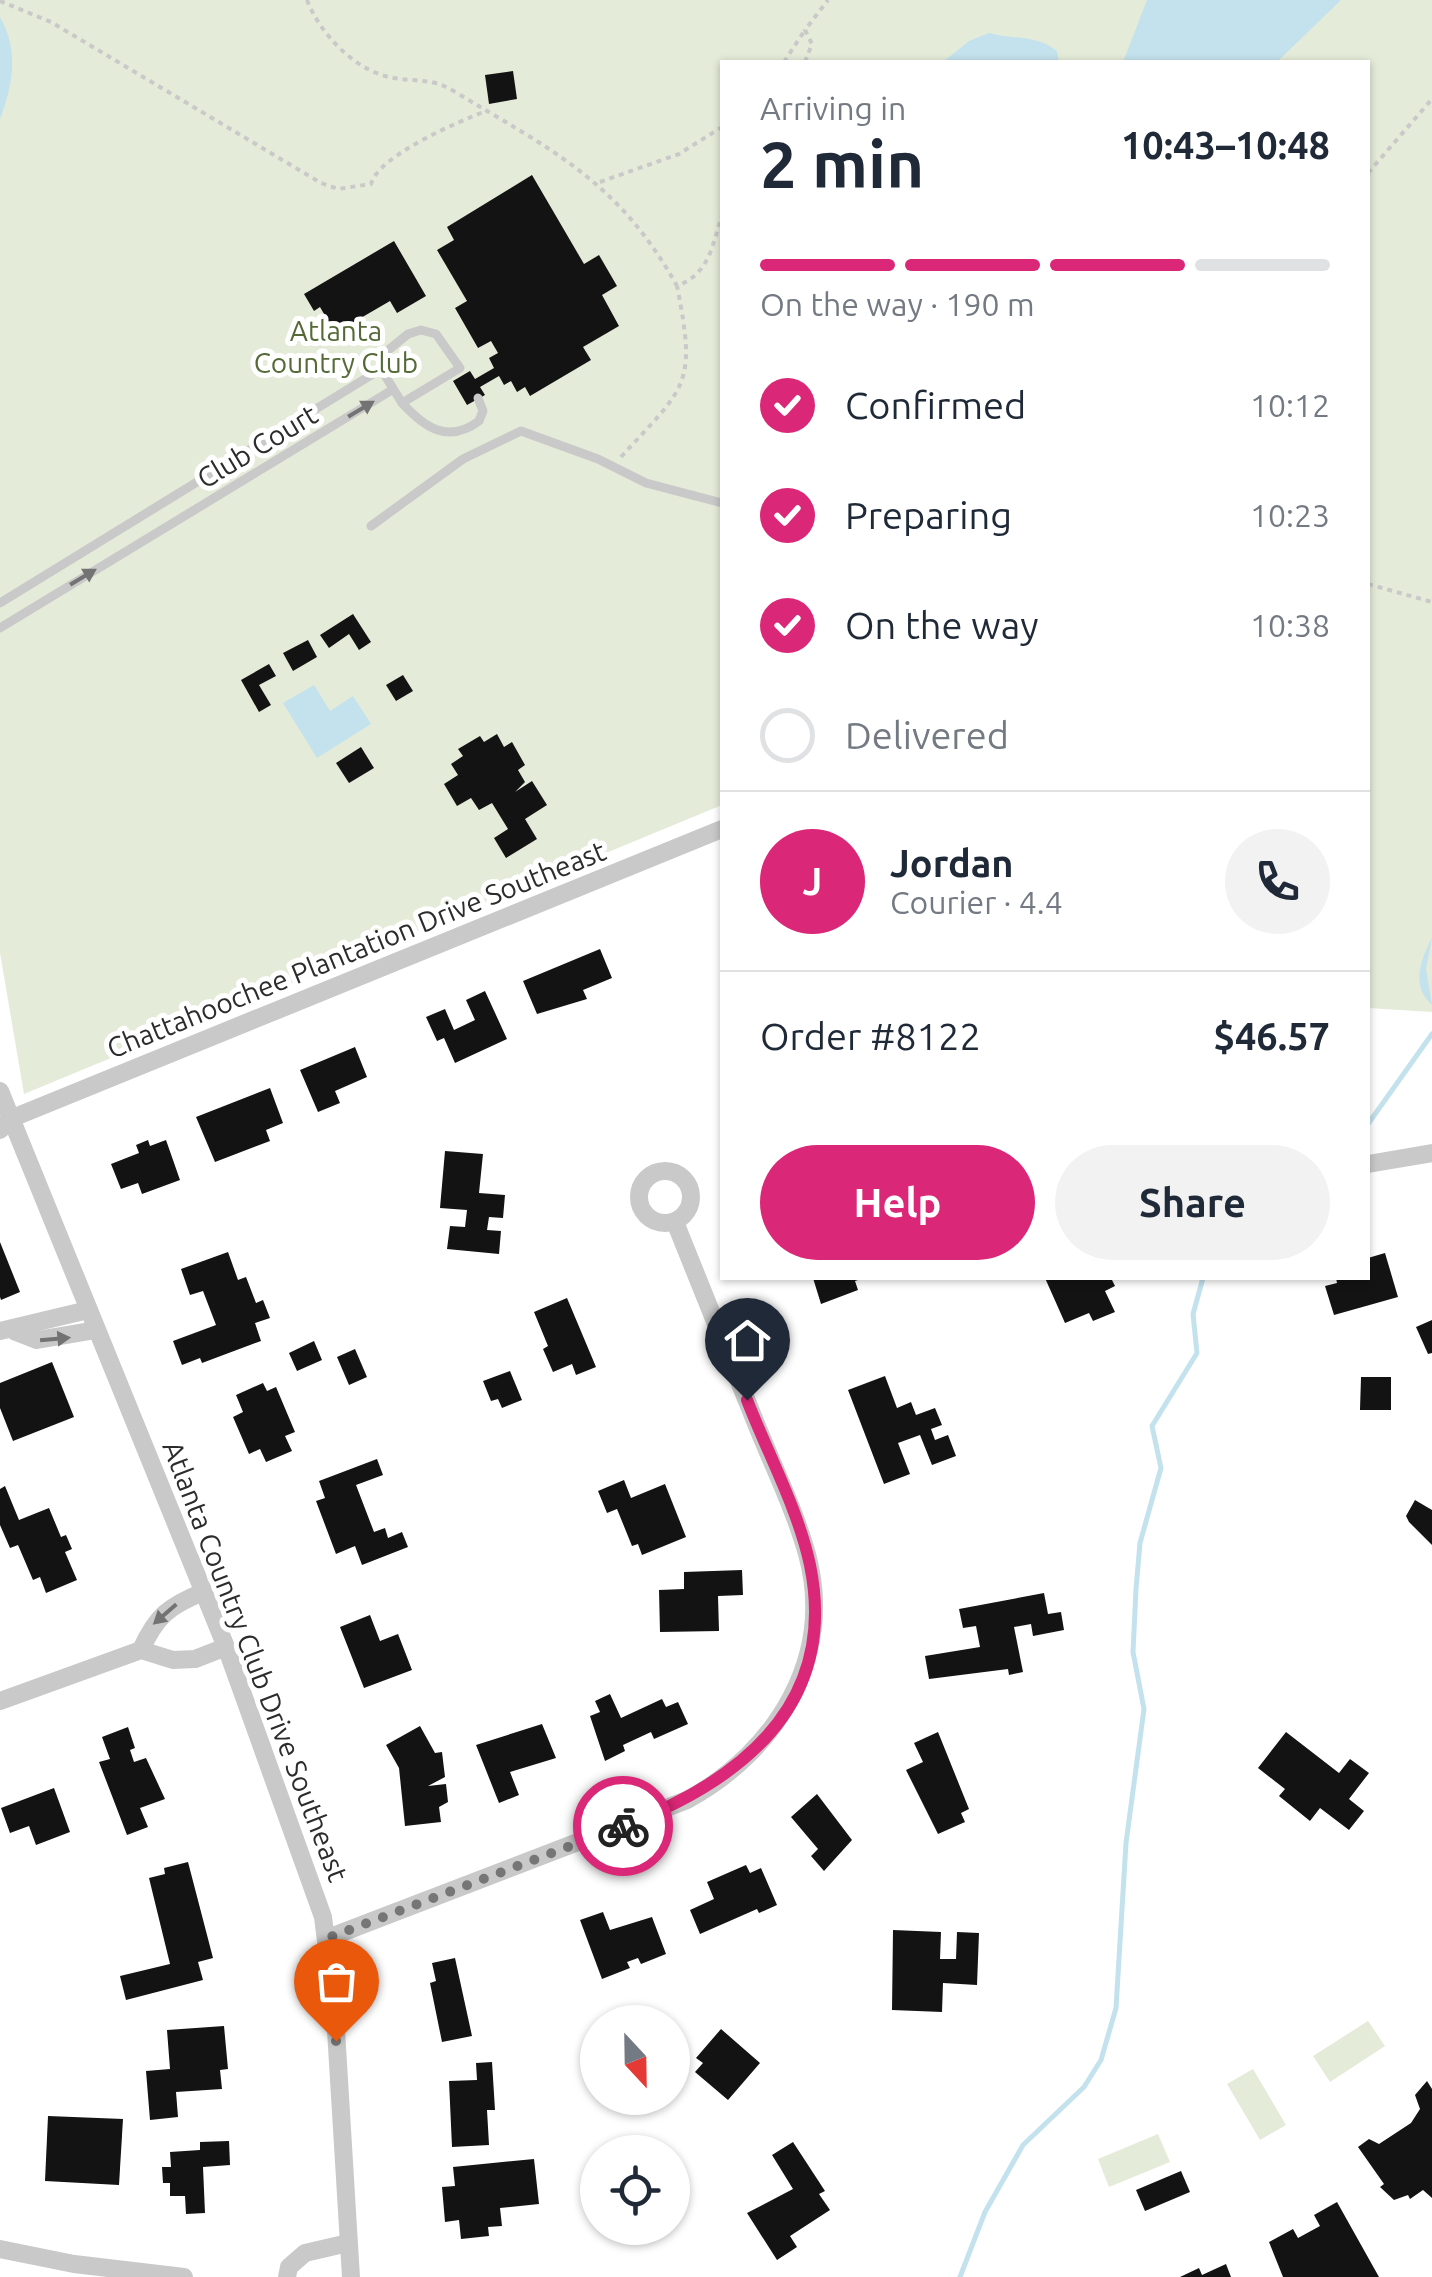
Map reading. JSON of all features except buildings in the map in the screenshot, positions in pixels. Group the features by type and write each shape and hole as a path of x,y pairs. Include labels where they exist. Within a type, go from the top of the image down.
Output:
{"street":[{"name":"Chattahoochee Plantation Drive Southeast","path":"3,1122 720,831"},
{"name":"Atlanta Country Club Drive Southeast","path":"0,1091 3,1122 88,1310 226,1647 307,1866 328,1938 351,2277"},
{"path":"1370,1164 1432,1153"},
{"path":"328,1938 688,1800 753,1752 796,1692 813,1624 813,1584 806,1551 675,1222"},
{"path":"7,1331 88,1310"},
{"path":"7,1331 37,1340 96,1330"},
{"path":"141,1650 154,1619 170,1606 203,1592"},
{"path":"0,1701 141,1650 172,1660 195,1659 226,1647"},
{"path":"288,2277 289,2267 305,2254 348,2243"},
{"path":"0,2249 74,2264 184,2277"}],"lane":[{"name":"Club Court","path":"0,603 380,369 381,356 387,348 421,330 436,334 462,371 402,403"},
{"path":"380,369 402,403 428,428 452,433 479,420 483,412 478,398"},
{"name":"Club Court","path":"0,628 392,390"},
{"path":"371,526 463,459 521,431 646,483 720,502"}],"path":[{"path":"307,0 317,26 372,72 394,78 426,79 520,128 598,182 636,219 677,286 687,364 680,392 613,467"},
{"path":"785,60 828,0"},
{"path":"0,1 51,22 206,118 338,190 371,184 383,168 430,136 486,111"},
{"path":"805,30 812,44 805,60"},
{"path":"1370,171 1432,99"},
{"path":"598,182 679,154 720,128"},
{"path":"677,286 695,279 712,256 720,223"},
{"path":"1370,585 1432,602"}],"green space":[{"name":"Atlanta Country Club","path":"0,0 1432,0 1432,1012 1370,1008 1370,60 720,60 720,806 24,1094 0,953"},
{"path":"1368,2021 1385,2046 1330,2082 1313,2056"},
{"path":"1253,2069 1286,2125 1260,2140 1227,2084"},
{"path":"1158,2134 1170,2162 1109,2187 1098,2159"}],"water":[{"path":"1147,0 1341,0 1279,60 1124,60"},
{"path":"0,17 10,42 12,68 0,119"},
{"path":"989,33 1033,40 1057,51 1059,60 945,60 969,41"},
{"path":"314,685 330,711 353,696 371,724 317,758 283,703"},
{"path":"1432,938 1426,969 1432,1005 1421,990 1420,973"}],"waterway":[{"path":"1370,1121 1432,1034"},
{"path":"960,2277 985,2212 1023,2145 1084,2087 1101,2060 1116,2008 1126,1843 1144,1709 1133,1652 1136,1589 1140,1543 1161,1468 1152,1426 1197,1353 1193,1314 1202,1280"}],"way so far":[{"path":"336,2041 328,1938 623,1826"}],"route":[{"path":"623,1826 688,1800 746,1760 785,1712 804,1672 813,1624 810,1568 747,1400"}]}
